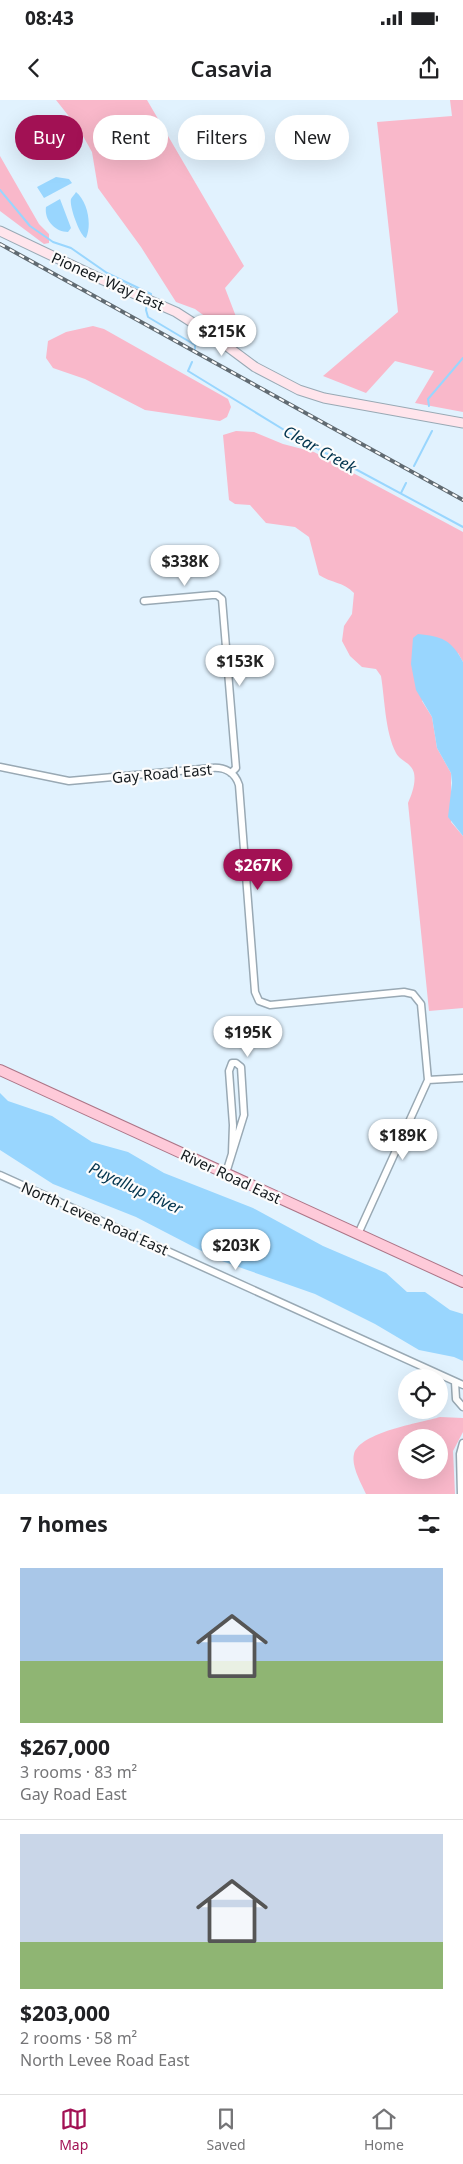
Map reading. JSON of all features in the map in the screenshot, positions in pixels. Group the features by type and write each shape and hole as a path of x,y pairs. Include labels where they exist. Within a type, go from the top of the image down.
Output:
{"main road":[{"name":"Pioneer Way East","path":"0,231 176,312 212,335 255,367 298,390 324,398 463,423"},
{"name":"River Road East","path":"0,1070 463,1282"}],"street":[{"path":"144,601 212,595 222,599 236,768 231,772"},
{"name":"Gay Road East","path":"0,767 69,781 212,768 222,768 231,772 236,777 239,785 256,997 259,1001 270,1005 391,992 413,994 420,1000 421,1004 428,1080"},
{"path":"226,1173 244,1116 241,1067 240,1064 236,1063 232,1064 229,1071 232,1153"},
{"path":"358,1234 428,1080 463,1078"},
{"name":"North Levee Road East","path":"0,1175 463,1385"},
{"path":"456,1382 456,1399 463,1407"},
{"path":"461,1494 460,1454 463,1443"}],"shaded area":[{"path":"56,100 147,100 156,115 93,115 93,158 92,152 83,136 83,115 68,115"},
{"path":"450,100 463,100 463,412 415,403 434,371 395,361 366,393 323,376 398,312 377,122 452,116"},
{"path":"168,136 178,153 178,160 182,160 244,266 225,288 245,340 233,337 195,309 176,302 141,247 98,188 93,160 168,160"},
{"path":"0,156 39,224 49,234 49,243 44,244 0,211"},
{"path":"93,326 104,329 228,399 231,407 227,417 220,421 145,410 85,379 53,368 46,358 48,341 66,332"},
{"path":"236,431 254,432 283,444 314,452 463,532 463,662 458,653 422,701 432,717 437,748 451,773 451,822 463,836 463,1008 429,1011 408,803 414,785 414,773 413,769 398,756 392,744 387,726 381,676 376,669 362,667 350,656 342,641 344,626 352,614 354,593 350,589 319,575 309,537 295,527 266,523 250,505 235,504 229,500 223,435"},
{"path":"463,1418 463,1432 453,1451 455,1494 366,1494 354,1464 354,1454 359,1446 367,1440 379,1434 432,1419"}],"water":[{"path":"56,177 69,179 72,183 44,198 37,187"},
{"path":"76,192 80,196 88,214 89,227 86,238 78,227 73,214 71,199"},
{"path":"60,199 71,228 68,232 55,228 49,221 46,212 46,207"},
{"path":"418,634 445,640 455,649 463,662 463,836 448,817 452,783 451,773 437,748 432,717 416,690 411,664 413,638"},
{"name":"Puyallup River","path":"0,1093 8,1101 52,1116 92,1142 128,1152 164,1173 253,1208 323,1246 386,1273 407,1292 425,1292 450,1310 463,1314 463,1361 454,1357 419,1350 375,1324 315,1294 219,1260 136,1217 53,1184 0,1150"}],"waterway":[{"name":"Clear Creek","path":"0,190 30,226 53,242 71,248 107,273 151,295"},
{"name":"Clear Creek","path":"147,305 148,317 195,345 195,349"},
{"path":"429,406 428,399 463,358"},
{"name":"Clear Creek","path":"192,362 188,371 294,436 463,527"},
{"path":"414,466 432,431"},
{"path":"401,493 406,483"}],"railway":[{"path":"0,244 463,500"}]}
